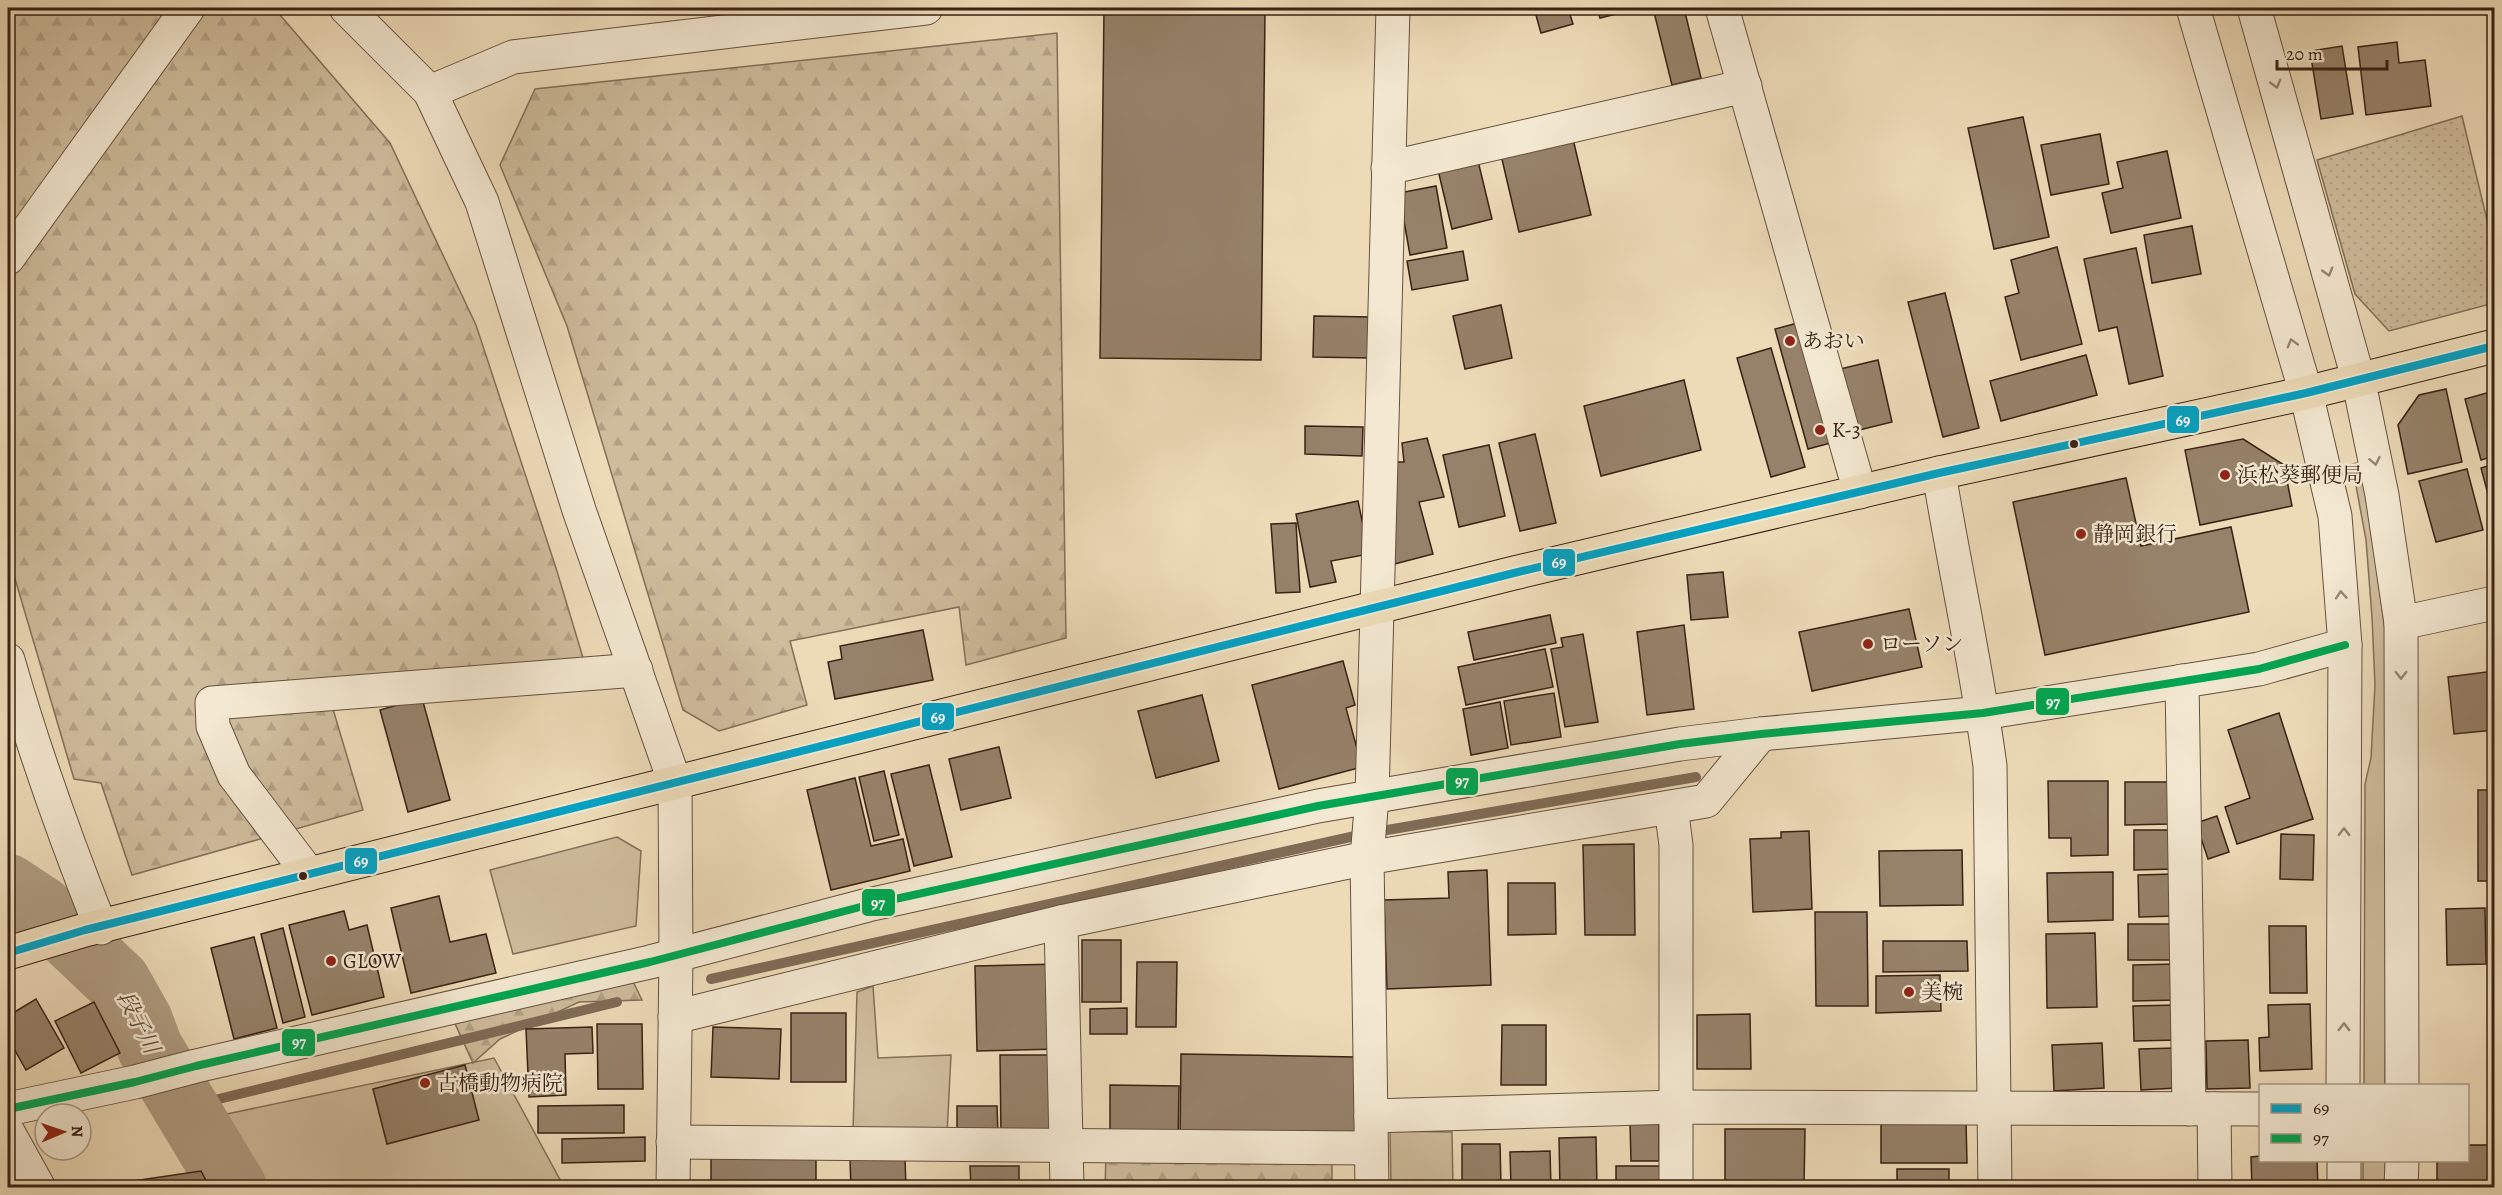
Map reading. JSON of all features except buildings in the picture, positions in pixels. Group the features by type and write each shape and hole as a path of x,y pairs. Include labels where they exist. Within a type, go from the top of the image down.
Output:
{"highway":[{"path":"22,949 309,874 1376,607 1939,473 2306,393 2358,378 2494,346"}],"street":[{"path":"8,258 188,8"},
{"path":"346,8 430,92 482,202 579,510 675,783 676,955 673,1188"},
{"path":"430,92 513,57 926,8"},
{"path":"1372,1188 1367,858 1372,797 1393,8"},
{"path":"1722,8 1860,492"},
{"path":"2193,8 2306,393 2335,516 2345,645 2343,1084"},
{"path":"2254,8 2358,378 2382,495 2401,623 2402,1084"},
{"path":"1388,168 1745,86"},
{"path":"1939,473 1956,576 1983,713 1990,765 1995,1188"},
{"path":"2401,623 2494,603"},
{"path":"8,1109 135,1082 676,955 868,905 1318,806 1567,762 1761,734 1983,713 2259,669 2345,645"},
{"path":"8,660 29,735 76,865 93,929"},
{"path":"309,874 234,775 213,726 212,703 636,670"},
{"path":"2181,681 2201,1109 2215,1188"},
{"path":"675,1017 1061,922 1367,858 1706,801 1761,734"},
{"path":"1671,807 1676,845 1676,1188"},
{"path":"1061,922 1067,1188"},
{"path":"1371,1116 1676,1107 2259,1108"},
{"path":"8,1132 39,1188"},
{"path":"673,1142 1371,1148"},
{"path":"2344,1162 2344,1188"},
{"path":"2402,1162 2402,1188"}],"green space":[{"path":"8,8 274,8 390,143 476,325 556,568 584,661 327,689 363,810 132,875 101,783 74,779 8,555"},
{"path":"1057,33 1066,638 966,665 959,607 790,641 807,705 719,731 683,710 567,326 500,165 535,89"},
{"path":"2462,116 2494,249 2494,303 2389,331 2355,294 2317,160"},
{"path":"2362,462 2385,630 2388,889 2385,1084 2364,1084 2365,784 2371,758 2375,685 2366,540 2352,464"},
{"path":"617,837 641,851 636,926 513,954 490,870"},
{"path":"624,963 642,1000 579,1002 500,1039 473,1063 446,1004"},
{"path":"873,986 878,1058 951,1055 947,1134 853,1131 857,992"},
{"path":"494,1058 564,1187 265,1187 222,1115"},
{"path":"1390,1131 1452,1132 1453,1187 1391,1187"},
{"path":"1106,1156 1332,1156 1332,1187 1105,1188"},
{"path":"2363,1162 2386,1162 2386,1187 2363,1188"}],"waterway":[{"path":"711,979 1364,834 1696,777"},
{"name":"段子川","path":"8,887 40,908 118,982 140,1021 150,1048 234,1188"},
{"path":"186,1107 617,1002"}],"transit line":[{"name":"69","path":"8,953 85,930 1514,573 1939,473 2306,393 2494,346"},
{"name":"97","path":"8,1109 135,1082 650,962 868,905 1318,806 1680,744 1983,713 2259,669 2345,645"}],"place":[{"name":"あおい","path":"1790,341"},
{"name":"K-3","path":"1820,430"},
{"name":"浜松葵郵便局","path":"2225,475"},
{"name":"静岡銀行","path":"2081,534"},
{"name":"ローソン","path":"1868,644"},
{"name":"GLOW","path":"331,961"},
{"name":"美椀","path":"1909,992"},
{"name":"古橋動物病院","path":"425,1083"}]}
